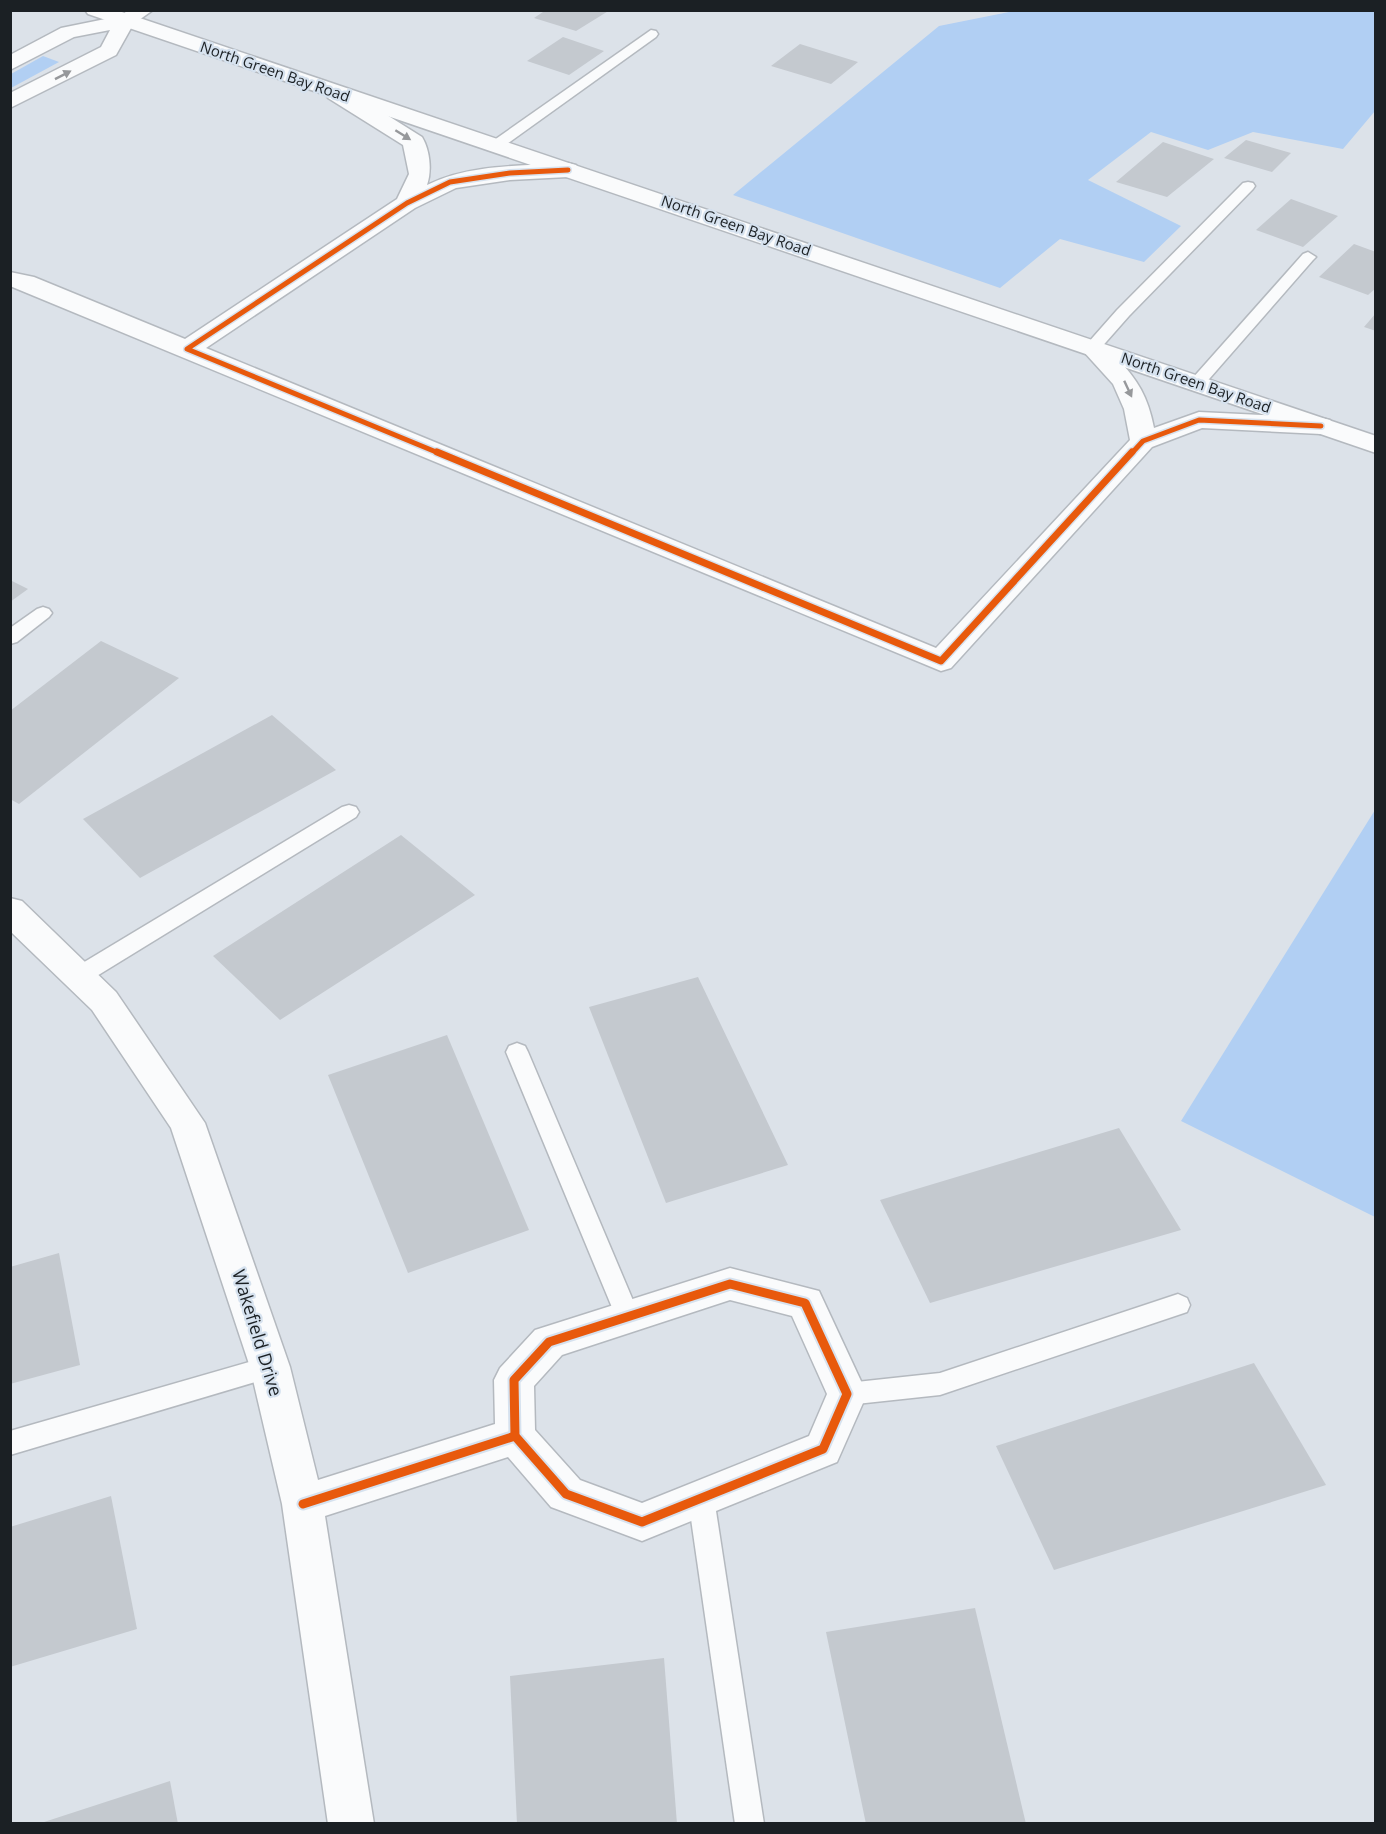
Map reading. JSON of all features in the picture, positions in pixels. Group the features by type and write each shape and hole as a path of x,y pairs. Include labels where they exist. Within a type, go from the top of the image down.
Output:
{"street":[{"name":"North Green Bay Road","path":"95,10 1376,445"},
{"path":"10,64 68,32 125,21 143,10"},
{"path":"10,102 109,51 125,21"},
{"path":"336,93 414,142 420,174 407,203"},
{"path":"188,349 407,203 450,182 466,178 568,170"},
{"path":"10,279 25,282 941,661 1143,441 1198,420 1321,426"},
{"path":"1093,347 1125,381 1137,409 1143,441"},
{"name":"Wakefield Drive","path":"13,915 104,1001 187,1123 270,1367 303,1504 351,1824"},
{"path":"730,1284 805,1303 847,1394 823,1449 642,1522 566,1494 515,1436 514,1380 549,1342 730,1284"},
{"path":"303,1504 515,1436"}],"lane":[{"path":"495,146 651,34"},
{"path":"1093,347 1123,313 1248,186"},
{"path":"1197,383 1308,257"},
{"path":"10,638 43,613"},
{"path":"79,976 349,812"},
{"path":"517,1053 628,1317"},
{"path":"847,1394 940,1384 1178,1305"},
{"path":"10,1443 270,1367"},
{"path":"701,1498 750,1824"}],"shaded area":[{"path":"1014,11 1375,11 1375,111 1343,149 1253,132 1208,150 1151,132 1088,180 1181,226 1144,262 1060,239 1000,288 733,195 939,26"},
{"path":"43,56 59,62 11,88 11,74"},
{"path":"1375,810 1375,1217 1181,1121"}],"building":[{"path":"546,10 610,10 576,31 534,18"},
{"path":"563,37 604,51 569,75 527,61"},
{"path":"800,44 858,62 831,84 771,66"},
{"path":"1246,140 1291,153 1272,172 1224,158"},
{"path":"1163,142 1214,159 1167,197 1116,182"},
{"path":"1291,199 1338,216 1303,247 1256,230"},
{"path":"1354,244 1376,252 1376,288 1368,295 1319,277"},
{"path":"1376,313 1376,331 1364,327"},
{"path":"10,580 28,589 10,602"},
{"path":"101,641 179,678 19,804 10,799 10,711"},
{"path":"272,715 336,770 140,878 83,819"},
{"path":"401,835 475,895 280,1020 213,956"},
{"path":"698,977 788,1165 666,1203 589,1007"},
{"path":"447,1035 529,1230 408,1273 328,1075"},
{"path":"1119,1128 1181,1230 930,1303 880,1200"},
{"path":"59,1253 80,1365 10,1384 10,1267"},
{"path":"1254,1363 1326,1485 1054,1570 996,1446"},
{"path":"111,1496 137,1629 10,1667 10,1527"},
{"path":"975,1608 1026,1824 866,1824 826,1632"},
{"path":"664,1658 677,1824 517,1824 510,1676"},
{"path":"170,1781 178,1824 41,1824 41,1823"}],"cycle path":[{"path":"568,170 510,173 450,182 407,203 187,349 941,661 1143,441 1199,420 1321,426"},
{"path":"303,1504 515,1436 566,1494 642,1522 823,1449 847,1394 805,1303 730,1284 549,1342 514,1380 515,1436"}]}
